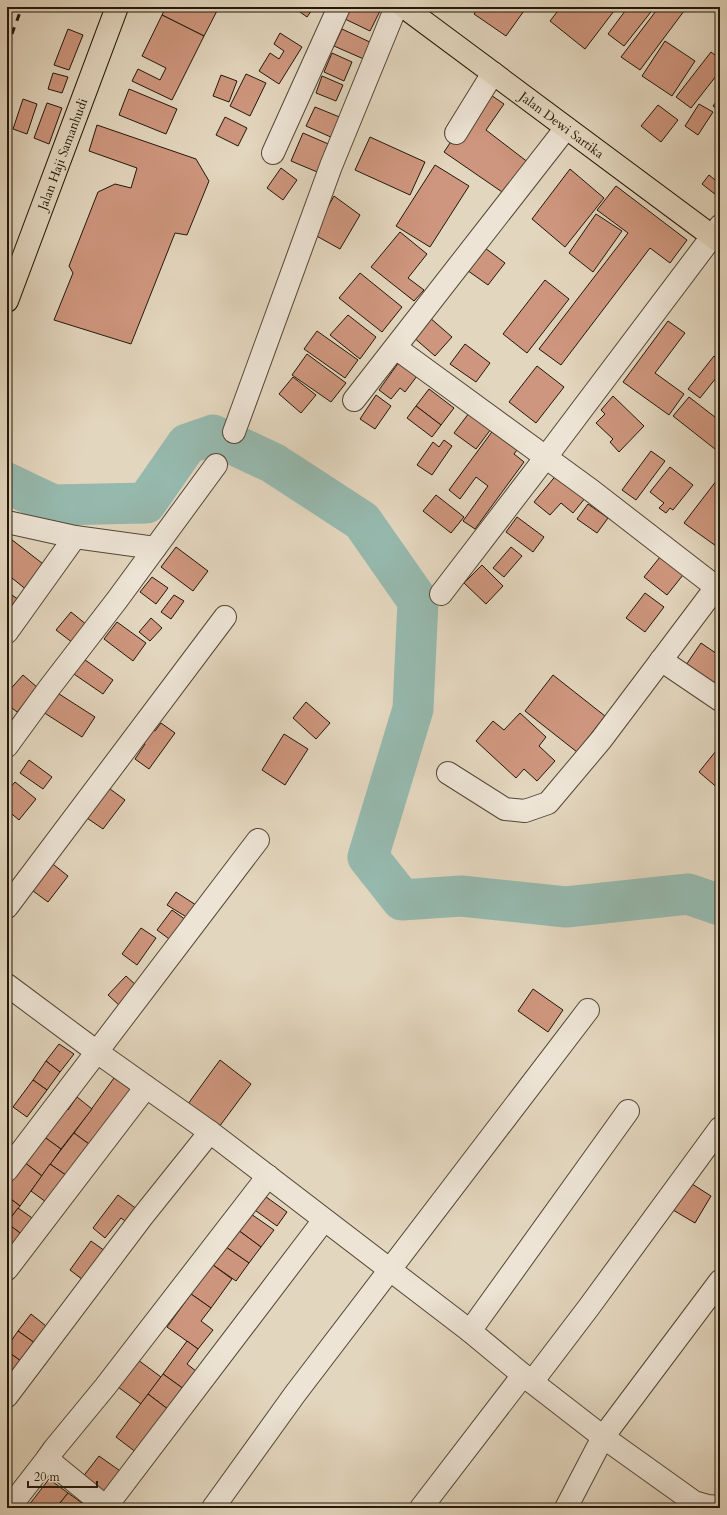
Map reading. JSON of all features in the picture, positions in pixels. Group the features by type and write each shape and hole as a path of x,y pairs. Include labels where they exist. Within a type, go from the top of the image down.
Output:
{"main road":[{"name":"Jalan Haji Samanhudi","path":"7,301 117,7"},
{"name":"Jalan Dewi Sartika","path":"404,7 566,128 717,235"}],"street":[{"path":"273,153 339,7"},
{"path":"234,432 331,166 396,7"},
{"path":"456,133 493,73"},
{"path":"354,400 566,128"},
{"path":"441,594 717,235"},
{"path":"396,348 718,585 602,740 548,803 525,812 505,809 448,773"},
{"path":"9,739 155,548 216,465"},
{"path":"7,522 75,537 155,548"},
{"path":"7,632 75,537"},
{"path":"7,907 225,617"},
{"path":"661,660 720,700"},
{"path":"7,1170 258,840"},
{"path":"7,985 97,1052 210,1132 470,1331 528,1379 603,1437 694,1502 708,1506 720,1507"},
{"path":"213,1508 295,1394 588,1010"},
{"path":"7,1269 146,1087"},
{"path":"470,1331 628,1111"},
{"path":"421,1508 589,1307 720,1128"},
{"path":"7,1396 142,1217 210,1132"},
{"path":"9,1508 54,1449 105,1387 268,1176"},
{"path":"47,1459 106,1508 324,1220"},
{"path":"566,1508 603,1437 720,1281"}],"building":[{"path":"166,7 219,7 204,36 162,15"},
{"path":"293,7 314,7 307,17"},
{"path":"351,7 382,7 370,31 345,19"},
{"path":"479,7 526,8 506,36 474,14"},
{"path":"561,7 617,7 585,49 550,21"},
{"path":"628,7 654,8 624,46 608,34"},
{"path":"659,7 687,7 640,70 621,57"},
{"path":"162,15 204,36 172,100 132,81 138,69 160,80 166,68 142,56"},
{"path":"68,29 83,35 69,70 54,65"},
{"path":"342,29 374,44 366,60 334,46"},
{"path":"280,33 302,47 279,84 259,71 270,53 279,59 284,51 274,44"},
{"path":"665,41 695,61 672,96 642,76"},
{"path":"711,52 720,59 720,71 691,108 676,97"},
{"path":"332,53 352,62 344,81 324,72"},
{"path":"53,73 68,77 62,93 48,89"},
{"path":"246,74 266,83 250,116 230,106"},
{"path":"221,75 237,81 229,102 213,96"},
{"path":"322,76 343,85 336,101 316,93"},
{"path":"129,89 177,109 166,134 119,115"},
{"path":"485,91 504,104 486,130 529,163 505,194 444,152"},
{"path":"720,97 720,111 713,106"},
{"path":"23,99 37,104 27,134 13,129"},
{"path":"47,103 62,108 49,144 34,138"},
{"path":"699,104 713,112 698,135 685,126"},
{"path":"658,105 678,120 661,142 641,126"},
{"path":"315,107 342,118 333,138 306,126"},
{"path":"225,117 247,128 238,146 216,135"},
{"path":"97,125 196,159 209,181 187,235 175,233 131,344 54,320 73,273 69,266 98,192 115,184 131,188 137,168 89,151"},
{"path":"303,133 333,146 322,174 291,161"},
{"path":"370,137 425,162 410,195 355,170"},
{"path":"435,165 469,186 430,247 396,226"},
{"path":"281,168 297,180 283,200 267,188"},
{"path":"570,169 604,198 565,247 532,219"},
{"path":"709,175 720,184 720,198 702,184"},
{"path":"616,186 687,240 670,263 650,248 561,365 539,349 628,233 597,210"},
{"path":"334,196 360,215 340,249 313,234"},
{"path":"596,214 622,231 593,272 569,253"},
{"path":"400,232 427,254 408,278 424,290 414,301 371,267"},
{"path":"481,245 505,263 488,285 464,268"},
{"path":"360,273 402,307 382,332 339,298"},
{"path":"545,280 569,299 527,353 503,334"},
{"path":"348,315 376,337 360,359 330,335"},
{"path":"429,317 452,337 435,356 412,336"},
{"path":"668,321 685,333 655,373 684,394 669,415 623,382"},
{"path":"317,331 358,360 345,378 304,349"},
{"path":"465,344 490,363 476,382 450,364"},
{"path":"307,354 346,383 331,402 292,375"},
{"path":"714,356 720,360 720,373 700,398 688,389"},
{"path":"399,362 417,376 405,392 400,388 391,399 379,390"},
{"path":"537,366 564,387 536,423 509,402"},
{"path":"293,377 316,395 301,413 279,394"},
{"path":"429,389 454,408 441,425 416,406"},
{"path":"376,395 391,406 375,429 360,419"},
{"path":"613,396 644,426 619,452 610,442 613,439 596,423 605,414 601,410"},
{"path":"689,397 720,421 720,453 673,416"},
{"path":"416,406 441,425 432,437 407,418"},
{"path":"469,413 491,429 476,449 454,433"},
{"path":"494,429 519,447 514,454 524,462 475,529 463,521 488,486 476,477 460,499 449,490"},
{"path":"444,440 452,446 432,475 417,465 433,442 439,447"},
{"path":"651,451 665,461 636,500 622,490"},
{"path":"670,467 693,485 673,510 670,508 666,513 659,508 664,503 650,492"},
{"path":"558,473 586,497 573,513 561,503 550,515 534,502"},
{"path":"720,476 720,543 719,542 716,546 684,523"},
{"path":"436,495 464,517 451,533 423,511"},
{"path":"588,504 608,518 597,533 577,519"},
{"path":"517,517 544,537 533,552 506,532"},
{"path":"7,536 47,567 28,591 7,574"},
{"path":"176,547 208,571 193,591 161,567"},
{"path":"511,547 522,556 504,577 493,568"},
{"path":"664,552 687,570 667,595 644,577"},
{"path":"482,565 503,586 486,604 464,583"},
{"path":"152,577 168,588 156,604 140,592"},
{"path":"7,592 21,601 15,610 7,604"},
{"path":"645,593 664,607 645,632 626,618"},
{"path":"174,595 184,601 171,619 161,612"},
{"path":"71,612 87,625 73,643 56,630"},
{"path":"151,618 162,628 150,641 139,632"},
{"path":"117,622 146,643 133,661 104,639"},
{"path":"701,643 720,656 720,689 686,665"},
{"path":"81,657 113,680 103,694 71,672"},
{"path":"23,675 38,688 17,712 7,704 7,693"},
{"path":"553,675 605,716 577,752 525,711"},
{"path":"56,692 95,717 82,737 43,712"},
{"path":"306,702 330,723 316,739 293,718"},
{"path":"520,713 546,737 539,746 555,761 537,781 524,769 516,778 476,741 493,721 504,730"},
{"path":"161,723 175,733 149,769 135,759 145,744 137,738 147,725 155,731"},
{"path":"284,734 308,749 285,785 262,770"},
{"path":"720,746 720,790 699,772"},
{"path":"29,760 52,777 43,789 20,773"},
{"path":"15,782 36,799 19,820 7,810 7,791"},
{"path":"106,786 125,800 103,829 84,816"},
{"path":"49,861 68,876 48,902 29,888"},
{"path":"176,892 196,905 188,918 167,905"},
{"path":"172,910 186,920 172,941 157,930"},
{"path":"141,928 156,938 137,965 122,954"},
{"path":"126,976 137,986 120,1006 108,995"},
{"path":"533,989 563,1010 548,1032 518,1011"},
{"path":"59,1044 74,1054 60,1072 46,1061"},
{"path":"220,1060 251,1084 216,1131 185,1108"},
{"path":"46,1061 60,1072 47,1090 33,1080"},
{"path":"114,1078 134,1092 93,1147 74,1133"},
{"path":"33,1080 47,1090 27,1117 13,1107"},
{"path":"77,1097 92,1109 61,1149 43,1136 64,1107 68,1110"},
{"path":"74,1133 93,1147 70,1178 50,1164"},
{"path":"43,1136 61,1149 42,1176 24,1162"},
{"path":"24,1162 42,1176 20,1206 7,1196 7,1185"},
{"path":"50,1164 70,1178 50,1205 31,1191"},
{"path":"689,1182 711,1196 695,1223 673,1210"},
{"path":"262,1194 287,1212 277,1226 252,1208"},
{"path":"118,1195 138,1210 128,1223 121,1218 105,1238 93,1228"},
{"path":"7,1196 20,1206 7,1223"},
{"path":"18,1208 35,1220 24,1236 7,1223"},
{"path":"251,1214 274,1230 261,1247 238,1230"},
{"path":"7,1223 24,1236 7,1259"},
{"path":"238,1230 261,1247 249,1263 226,1247"},
{"path":"91,1241 105,1251 87,1283 70,1270"},
{"path":"226,1247 249,1263 236,1281 213,1265"},
{"path":"213,1265 232,1279 211,1308 191,1294"},
{"path":"191,1294 211,1308 201,1321 213,1330 198,1349 167,1327"},
{"path":"31,1314 51,1330 39,1346 18,1331"},
{"path":"18,1331 39,1346 25,1364 7,1351 7,1347"},
{"path":"187,1341 198,1349 187,1364 201,1375 188,1392 163,1374"},
{"path":"7,1351 25,1364 7,1378"},
{"path":"138,1360 161,1377 141,1404 118,1387"},
{"path":"163,1374 188,1392 173,1413 148,1394"},
{"path":"148,1394 173,1413 141,1456 116,1437"},
{"path":"99,1456 123,1473 106,1496 82,1478"},
{"path":"49,1479 68,1493 56,1508 33,1508 29,1505"},
{"path":"68,1493 89,1508 56,1508"}],"waterway":[{"path":"7,483 53,505 146,503 187,444 213,435 273,463 362,521 418,601 413,709 368,857 402,900 461,896 566,907 688,894 720,905"}],"railway":[{"path":"7,47 22,7"}]}
